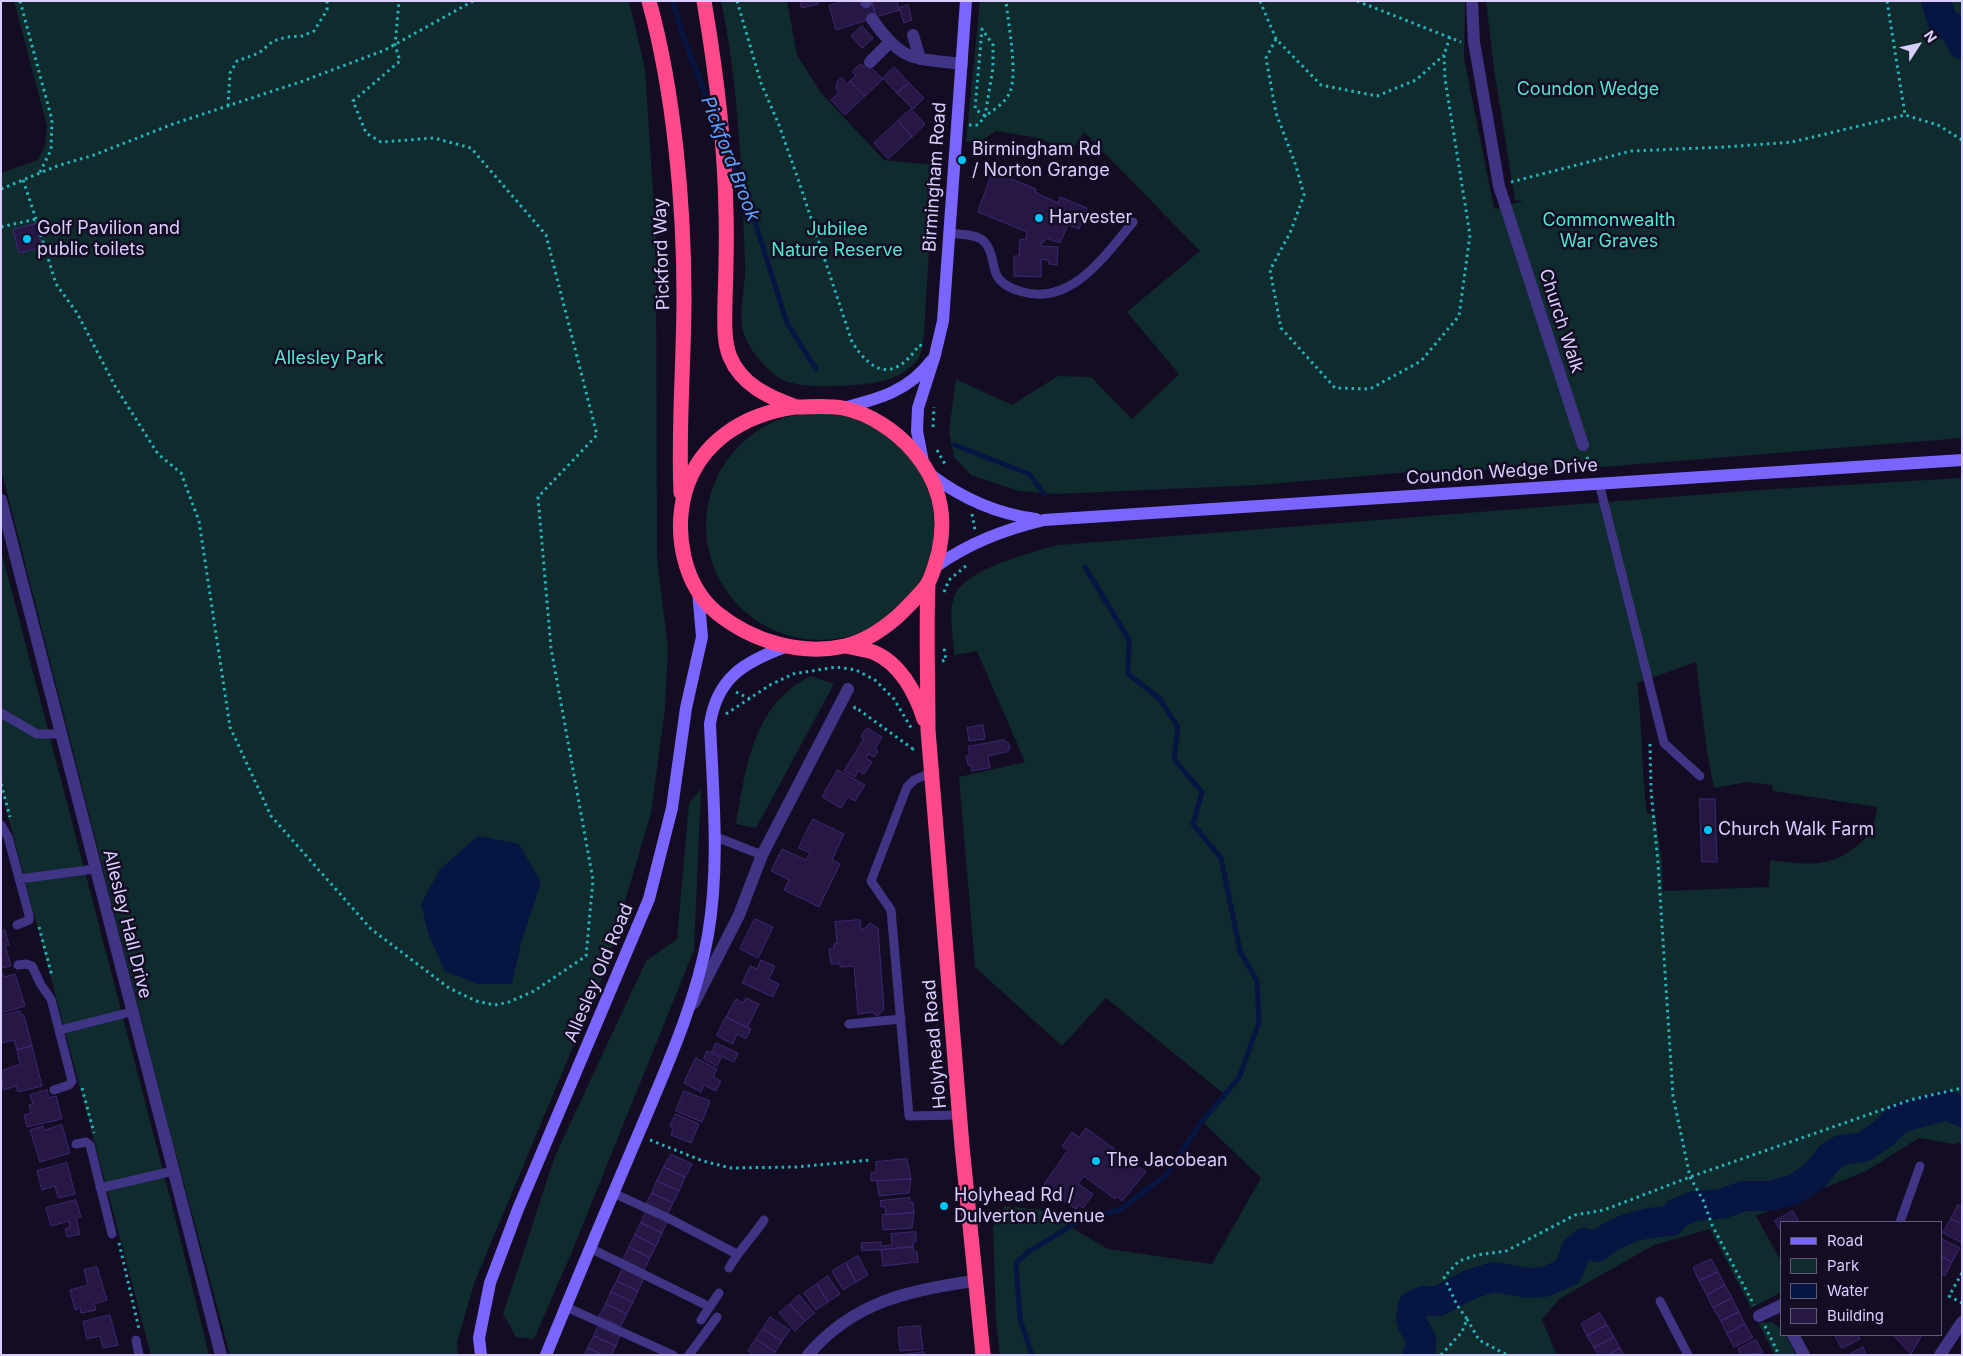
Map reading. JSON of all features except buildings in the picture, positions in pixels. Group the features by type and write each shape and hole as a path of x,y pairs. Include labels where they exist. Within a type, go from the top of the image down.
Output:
{"highway":[{"name":"Pickford Way","path":"648,1 665,81 676,158 682,226 684,297 679,447 681,508"},
{"path":"704,1 714,59 723,139 726,213 725,330 729,356 739,372 757,390 795,407"},
{"path":"795,407 843,408 875,420 906,442 931,475 938,492 943,514 942,531 935,567 928,584 911,604 891,622 871,635 846,646 816,649 785,647 734,626 712,609 698,591 688,569 679,525 681,508 690,478 700,458 715,442 752,418 772,410 795,407"},
{"name":"Holyhead Road","path":"928,584 926,633 928,730 974,1281 983,1355"},
{"name":"Holyhead Road","path":"846,646 873,652 892,664 910,686 928,730"}],"main road":[{"name":"Birmingham Road","path":"923,462 917,431 918,408 936,351 943,321 966,1"},
{"name":"Birmingham Road","path":"843,408 868,402 904,387 922,373 936,351"},
{"name":"Coundon Wedge Drive","path":"935,567 977,540 997,532 1044,520 1962,460"},
{"name":"Coundon Wedge Drive","path":"931,475 950,490 998,511 1044,520"},
{"name":"Allesley Old Road","path":"481,1355 480,1338 490,1283 518,1209 649,899 672,808 686,708 702,637 698,591"},
{"path":"546,1355 682,1026 698,977 708,935 716,837 710,724 719,693 729,678 763,655 785,647"}],"street":[{"name":"Church Walk","path":"1472,1 1474,42 1498,186 1582,445"},
{"path":"872,19 889,43 910,57 962,64"},
{"path":"913,35 920,59"},
{"path":"870,62 889,43"},
{"name":"Allesley Hall Drive","path":"1,500 131,1012 221,1355"},
{"path":"682,1026 739,915 762,855 832,716 848,689"},
{"path":"808,1355 842,1323 876,1304 918,1290 974,1281"},
{"path":"1759,1316 1780,1308"},
{"path":"1940,1355 1962,1322"},
{"path":"1794,1336 1804,1355"}],"lane":[{"path":"948,233 976,236 984,239 990,247 995,271 1000,280 1019,291 1036,294 1066,288 1085,276 1133,222"},
{"path":"1597,483 1664,743 1700,776"},
{"path":"1,713 38,734 61,734"},
{"path":"932,772 914,780 907,787 871,881 891,910 909,1116 960,1115"},
{"path":"1,825 8,837 28,912 29,920 17,925"},
{"path":"716,837 762,855"},
{"path":"19,879 95,870"},
{"path":"18,966 26,964 32,966 41,985 50,996 60,1030 72,1081 69,1085 54,1090"},
{"path":"60,1030 131,1012"},
{"path":"849,1024 901,1019"},
{"path":"76,1144 86,1142 90,1145 112,1234"},
{"path":"1900,1221 1920,1166"},
{"path":"100,1188 173,1170"},
{"path":"613,1193 666,1217 737,1254"},
{"path":"729,1268 737,1254 754,1236 764,1220"},
{"path":"590,1248 710,1307"},
{"path":"701,1320 718,1292"},
{"path":"1660,1301 1688,1355"},
{"path":"566,1307 673,1355"},
{"path":"689,1355 717,1317"},
{"path":"136,1340 140,1355"}],"path":[{"path":"20,1 52,120 51,150 39,172"},
{"path":"228,106 230,73 237,61 259,53 273,41 287,36 302,36 314,31 327,10 327,1"},
{"path":"23,180 56,284 76,313 116,386 158,454 181,473 199,521 230,727 271,816 372,929 449,988 476,1001 496,1005 534,991 586,956 593,880 551,648 538,497 597,435 546,235 471,148 434,138 381,142 366,133 353,101 400,61 395,45 399,1"},
{"path":"1,189 39,172 303,81 395,45 473,1"},
{"path":"737,1 761,83 788,149 852,342 862,358 877,369 884,370 892,370 910,359 919,345 936,351"},
{"path":"957,122 978,125 985,116 1000,105 1010,91 1013,66 1006,1"},
{"path":"1260,1 1276,39 1321,85 1377,96 1416,80 1444,56"},
{"path":"1357,1 1460,42 1474,42"},
{"path":"1887,1 1905,116"},
{"path":"982,29 993,45 991,88 985,116 975,109 982,29"},
{"path":"1276,39 1266,58 1276,113 1296,166 1304,196 1290,233 1270,270 1281,328 1335,388 1370,389 1421,361 1459,316 1470,235 1445,79 1444,56 1450,37"},
{"path":"1498,186 1631,150 1725,147 1792,142 1905,116 1938,125 1962,140"},
{"path":"1,227 36,218"},
{"path":"920,402 935,407 932,430"},
{"path":"934,445 948,469"},
{"path":"1582,445 1597,483"},
{"path":"971,500 976,532"},
{"path":"942,598 949,580 970,562"},
{"path":"928,662 946,660 944,642"},
{"path":"710,724 770,685 793,674 836,667 856,670 875,680 886,692 902,676"},
{"path":"832,716 844,721 855,707 913,749 911,731"},
{"path":"1650,736 1651,790 1658,863 1673,1096 1690,1176 1703,1200 1712,1225 1779,1355"},
{"path":"1,784 15,835 8,837"},
{"path":"28,912 35,911 57,994 50,996"},
{"path":"72,1075 78,1073 91,1121 98,1149 91,1151"},
{"path":"1507,1355 1479,1340 1445,1283 1444,1277 1458,1262 1477,1255 1506,1251 1575,1215 1604,1210 1690,1176 1910,1100 1962,1088"},
{"path":"638,1135 680,1153 731,1168 796,1167 871,1160"},
{"path":"112,1234 117,1234 142,1339 136,1340"},
{"path":"1962,1273 1949,1296 1962,1303"},
{"path":"1441,1355 1462,1332 1467,1319"}],"green space":[{"name":"Allesley Park","path":"14,1 629,1 645,69 656,237 657,559 668,648 665,708 651,813 604,973 475,1281 457,1342 458,1355 230,1355 169,1128 1,469 1,173 38,160 45,146 47,126"},
{"name":"Jubilee Nature Reserve","path":"721,1 787,1 797,55 821,93 884,160 934,165 922,347 920,355 911,367 893,378 880,382 838,386 811,386 788,382 779,378 759,360 745,337 741,319 745,271 739,131 732,66"},
{"path":"980,1 1465,1 1464,58 1494,209 1523,201 1515,200 1494,69 1486,1 1962,1 1962,438 1603,467 1410,472 1259,485 1056,494 1019,491 971,475 954,457 949,431 956,379 1012,405 1058,376 1091,377 1132,419 1179,374 1127,312 1200,251 1084,132 1071,152 1038,138 996,131 981,141 966,142"},
{"path":"820,412 842,414 864,421 883,431 901,445 915,463 925,482 932,504 934,526 932,548 925,570 915,589 901,607 883,621 864,631 842,638 820,640 798,638 776,631 757,621 739,607 725,589 715,570 708,548 706,526 708,504 715,482 725,463 739,445 757,431 776,421 798,414"},
{"path":"1962,478 1962,1142 1954,1144 1919,1138 1866,1171 1756,1216 1780,1259 1780,1293 1751,1308 1710,1229 1654,1245 1559,1299 1542,1320 1557,1355 1000,1355 996,1321 993,1226 1005,1206 1041,1210 1108,1249 1212,1264 1261,1178 1202,1121 1224,1094 1106,998 1062,1046 975,967 959,777 1025,762 977,651 954,655 953,600 963,584 987,569 1003,562 1059,545 1759,490","holes":["1696,662 1707,752 1714,788 1748,782 1772,785 1773,791 1877,807 1875,821 1865,839 1844,855 1834,859 1814,863 1770,860 1769,887 1663,891 1662,863 1655,814 1647,814 1637,683"]},
{"path":"1,550 173,1209 209,1355 151,1355 1,790"},
{"path":"811,676 834,684 756,828 736,824 749,760 764,720 776,703 792,688"},
{"path":"701,789 694,950 571,1254 534,1339 516,1337 503,1314 555,1156 646,961 677,939 689,803"},
{"path":"1772,1322 1780,1328 1780,1336 1786,1336 1796,1355 1775,1355 1758,1323"}],"water":[{"path":"478,836 519,844 541,882 522,939 512,984 477,984 445,971 429,936 421,904 440,869"}],"waterway":[{"name":"Pickford Brook","path":"673,1 683,36 714,116"},
{"path":"1936,1 1943,23 1955,29 1962,44"},
{"name":"Pickford Brook","path":"730,157 756,225 787,323 816,369"},
{"name":"Pickford Brook","path":"955,445 1029,474 1044,494"},
{"name":"Pickford Brook","path":"1032,1355 1020,1319 1016,1263 1028,1252 1074,1224 1121,1209 1166,1175 1202,1121 1239,1078 1259,1022 1257,981 1240,951 1221,858 1193,824 1202,792 1174,759 1178,727 1159,698 1128,674 1129,640 1085,567"},
{"path":"1417,1355 1421,1341 1412,1322 1411,1314 1413,1306 1424,1301 1439,1301 1471,1284 1494,1277 1527,1283 1544,1282 1568,1272 1576,1250 1584,1243 1597,1247 1622,1231 1641,1225 1671,1221 1677,1213 1695,1206 1721,1204 1744,1196 1769,1196 1793,1190 1814,1177 1830,1157 1841,1150 1864,1147 1884,1133 1899,1118 1947,1105 1962,1112"}],"place":[{"name":"Birmingham Rd / Norton Grange","path":"962,160"},
{"name":"Harvester","path":"1039,218"},
{"name":"Golf Pavilion and public toilets","path":"27,239"},
{"name":"Church Walk Farm","path":"1708,830"},
{"name":"The Jacobean","path":"1096,1161"},
{"name":"Holyhead Rd / Dulverton Avenue","path":"944,1206"}],"park label":[{"name":"Coundon Wedge","path":"1588,90"},
{"name":"Commonwealth War Graves","path":"1609,231"}]}
